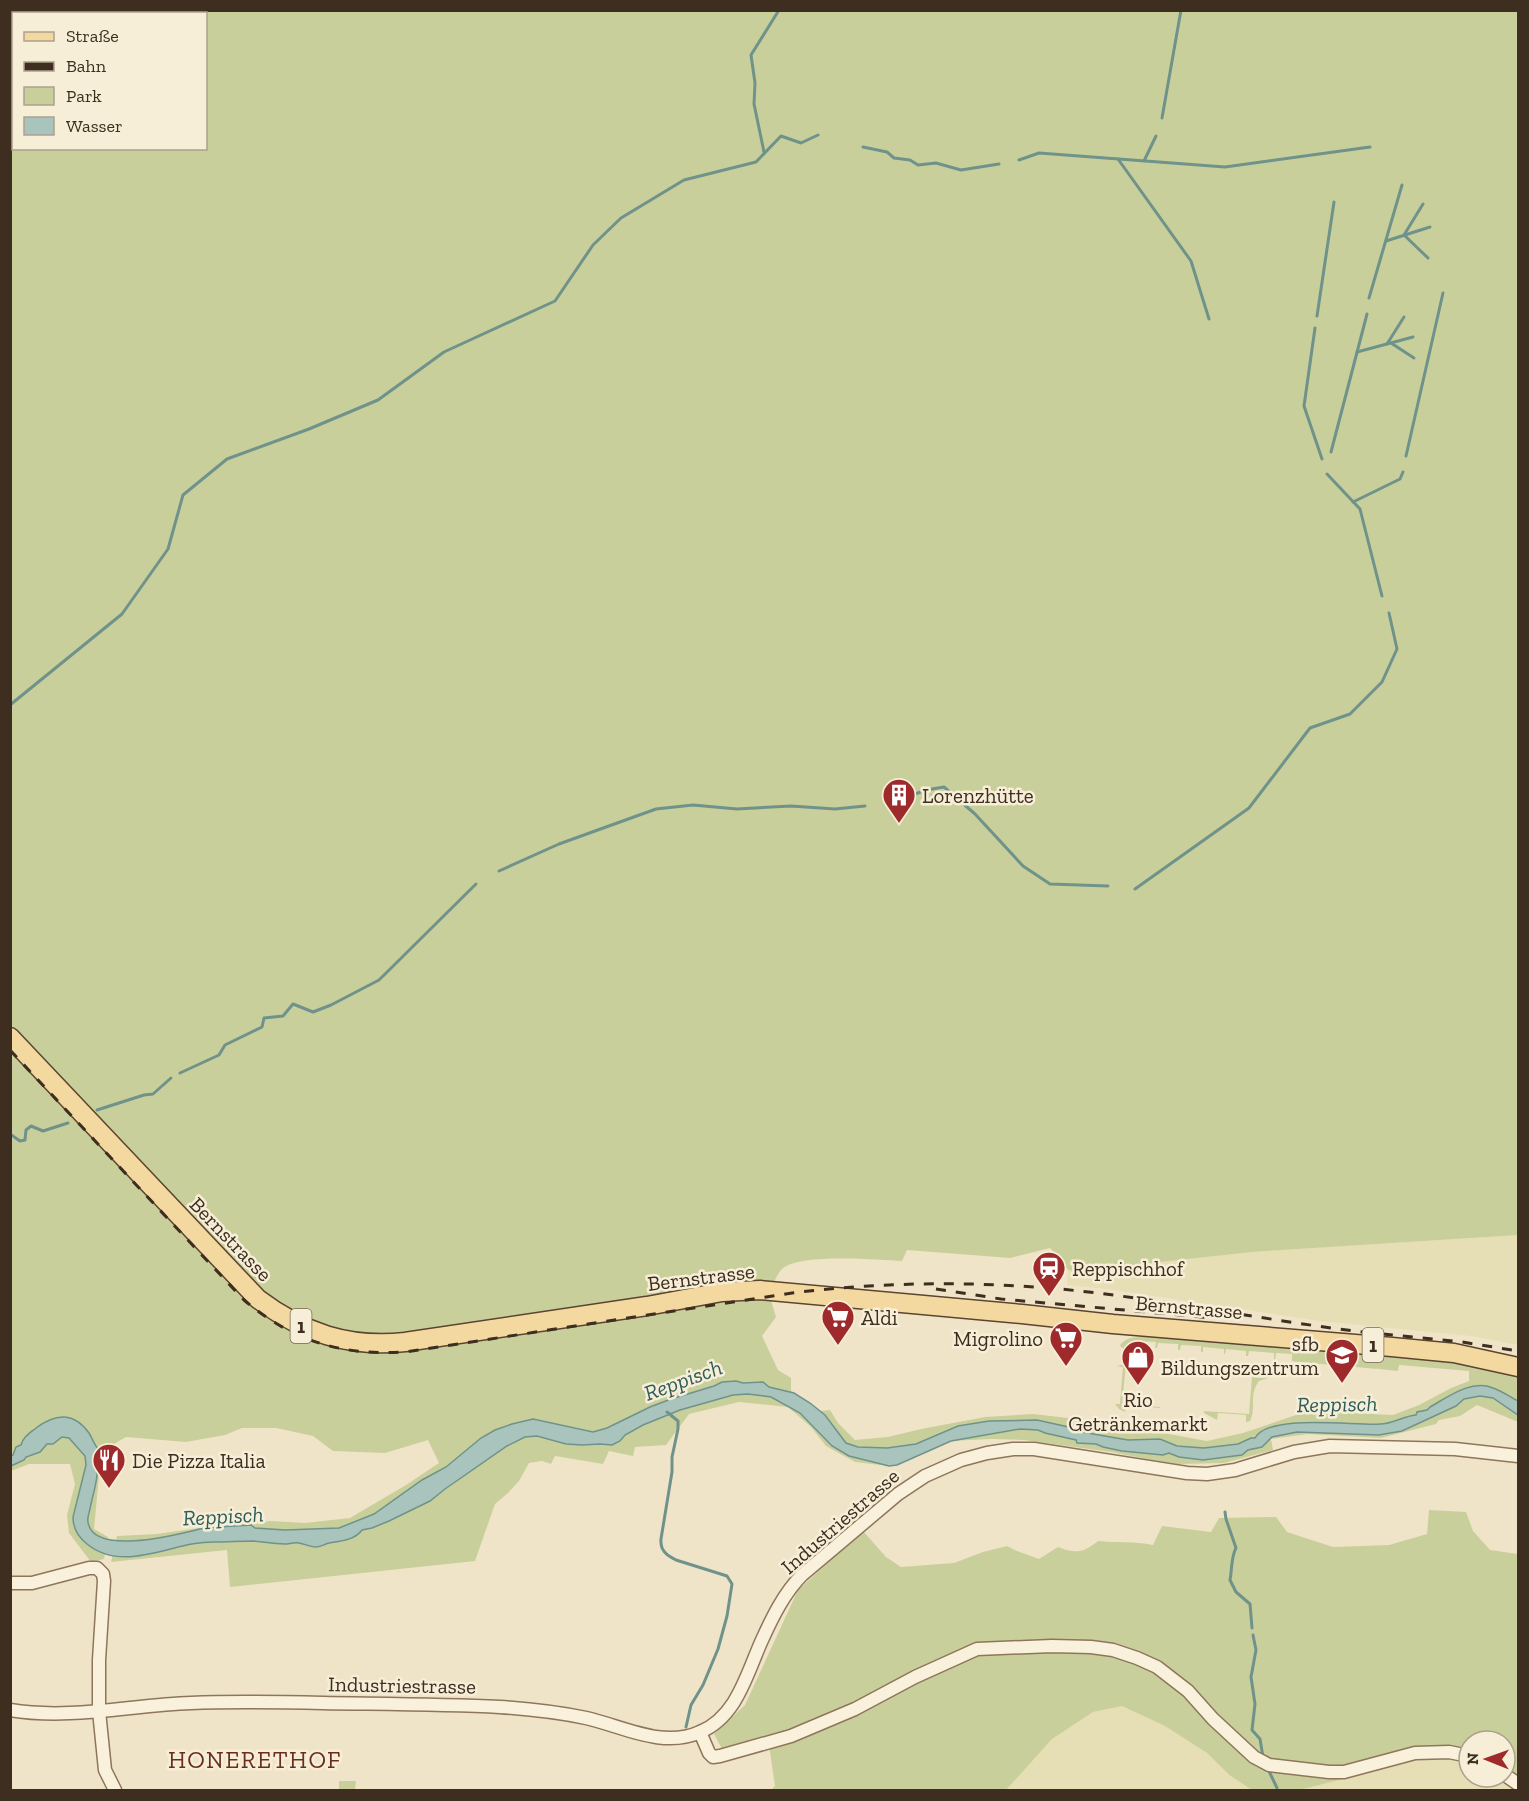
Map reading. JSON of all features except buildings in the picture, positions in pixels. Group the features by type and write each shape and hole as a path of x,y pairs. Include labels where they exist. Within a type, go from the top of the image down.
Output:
{"main road":[{"name":"Bernstrasse","path":"10,1037 258,1299 291,1322 310,1331 336,1338 356,1342 394,1343 647,1306 722,1292 760,1290 1113,1324 1454,1353 1518,1366"}],"street":[{"name":"Industriestrasse","path":"10,1710 41,1713 99,1711 208,1702 467,1706 531,1709 575,1716 654,1737 674,1738 700,1732 719,1720 733,1703 783,1598 797,1580 897,1494 925,1476 967,1458 1013,1449 1034,1449 1167,1471 1207,1474 1235,1470 1294,1452 1330,1446 1443,1449 1518,1456"},
{"path":"10,1583 32,1583 89,1568 97,1568 103,1574 99,1711 105,1770 115,1791"},
{"path":"700,1732 709,1753 713,1757 720,1756 791,1736 855,1710 915,1677 977,1649 1073,1647 1113,1650 1157,1667 1188,1691 1245,1750 1269,1766 1344,1772 1422,1752 1457,1754"}],"shaded area":[{"path":"1518,1235 1518,1345 1471,1336 1320,1321 1067,1285 1068,1270 1078,1271 1252,1252"},
{"path":"1122,1706 1165,1726 1207,1753 1228,1775 1252,1790 1006,1790 1052,1739 1093,1712"},
{"path":"1437,1754 1457,1760 1457,1789 1518,1790 1299,1790 1364,1774 1414,1755"}],"green space":[{"path":"11,11 1518,11 1518,1235 1252,1252 1078,1271 1068,1270 1050,1248 1010,1258 907,1250 902,1261 821,1259 805,1261 792,1264 778,1274 769,1294 776,1317 762,1336 778,1370 791,1378 791,1391 820,1411 830,1410 838,1423 855,1440 888,1437 985,1417 1033,1414 1104,1422 1207,1441 1243,1433 1302,1413 1393,1415 1469,1381 1469,1371 1399,1365 1398,1371 1299,1362 1292,1361 1292,1354 1276,1353 1274,1360 1274,1353 1249,1351 1246,1356 1246,1351 1226,1349 1224,1354 1224,1349 1203,1347 1203,1352 1201,1352 1201,1346 1181,1345 1178,1350 1178,1344 1158,1343 1155,1348 1156,1342 1135,1341 1132,1348 1127,1347 1127,1351 1121,1347 1123,1342 1134,1337 1243,1341 1436,1358 1518,1373 1518,1422 1477,1405 1460,1416 1381,1438 1308,1434 1271,1439 1273,1450 1224,1463 1178,1464 1024,1440 991,1439 951,1441 907,1458 880,1465 855,1462 826,1446 811,1427 788,1407 739,1402 689,1414 666,1445 635,1447 633,1456 609,1451 603,1464 555,1456 551,1464 542,1461 529,1463 519,1481 495,1504 475,1561 230,1587 227,1550 111,1562 117,1536 157,1534 271,1521 305,1523 350,1518 439,1463 428,1440 385,1453 333,1451 313,1436 276,1428 242,1428 225,1435 186,1442 126,1437 105,1449 99,1476 94,1529 108,1537 104,1559 91,1562 69,1533 67,1515 75,1484 70,1464 29,1464 11,1471"},
{"path":"1126,1364 1122,1404 1160,1408 1126,1405 1125,1412 1115,1404 1120,1404 1123,1367 1116,1366"},
{"path":"1266,1370 1269,1373 1268,1378 1259,1381 1254,1392 1250,1421 1246,1422 1246,1415 1218,1413 1217,1420 1204,1413 1204,1411 1249,1414 1252,1377 1265,1378"},
{"path":"1429,1510 1466,1512 1473,1531 1490,1550 1518,1554 1518,1778 1517,1729 1457,1729 1457,1760 1437,1754 1414,1755 1364,1774 1299,1790 1252,1790 1229,1775 1207,1753 1165,1726 1122,1706 1093,1712 1052,1739 1006,1790 771,1790 775,1786 769,1745 722,1749 714,1734 745,1705 798,1590 863,1531 886,1557 901,1567 954,1563 1007,1546 1039,1559 1058,1547 1079,1551 1098,1541 1153,1545 1162,1526 1211,1532 1219,1518 1276,1517 1287,1532 1333,1547 1389,1545 1427,1534"},
{"path":"339,1781 356,1781 355,1790 339,1790"}],"water":[{"path":"722,1382 763,1382 769,1387 794,1393 825,1415 846,1443 858,1447 887,1448 916,1444 958,1426 989,1421 1037,1420 1073,1428 1076,1431 1128,1440 1160,1439 1177,1446 1204,1448 1238,1444 1255,1438 1263,1430 1294,1423 1389,1423 1416,1415 1417,1412 1427,1410 1452,1394 1476,1386 1493,1388 1518,1401 1518,1415 1493,1398 1480,1396 1464,1399 1456,1406 1402,1431 1379,1435 1297,1432 1272,1437 1262,1447 1248,1450 1242,1455 1203,1460 1179,1457 1169,1453 1163,1455 1122,1451 1096,1444 1077,1443 1076,1440 1038,1430 1020,1429 951,1441 897,1465 889,1466 849,1456 832,1446 800,1413 771,1397 733,1395 680,1410 643,1425 612,1445 566,1444 537,1436 525,1437 507,1446 430,1501 389,1521 362,1530 347,1540 320,1547 297,1543 253,1541 200,1543 134,1556 102,1553 81,1539 77,1532 73,1517 86,1465 85,1456 69,1438 62,1437 53,1444 47,1444 40,1452 11,1466 11,1456 16,1447 21,1445 31,1432 43,1423 58,1417 71,1418 83,1426 98,1449 94,1454 97,1474 88,1520 93,1533 105,1539 138,1540 206,1528 251,1525 255,1528 285,1530 339,1528 374,1514 422,1480 446,1467 481,1438 495,1430 533,1419 593,1432 671,1399"}],"waterway":[{"path":"764,152 754,104 755,83 751,55 779,10"},
{"path":"1162,118 1181,10"},
{"path":"10,705 122,614 168,549 183,495 227,459 309,429 378,400 444,352 555,301 593,245 621,218 684,180 756,162 781,136 801,143 818,135"},
{"path":"1144,161 1156,136"},
{"path":"863,147 887,152 894,158 910,160 918,165 936,163 961,170 999,164"},
{"path":"1019,160 1039,153 1225,167 1370,147"},
{"path":"1118,159 1191,261 1209,319"},
{"path":"1369,298 1402,185"},
{"path":"1317,316 1334,202"},
{"path":"1423,204 1404,235 1428,258"},
{"path":"1386,241 1430,227"},
{"path":"1406,456 1443,293"},
{"path":"1331,452 1367,314"},
{"path":"1387,344 1404,317"},
{"path":"1315,328 1304,406 1322,459"},
{"path":"1357,352 1413,337"},
{"path":"1391,343 1414,358"},
{"path":"1353,502 1400,479 1403,472"},
{"path":"1327,474 1360,509 1382,596"},
{"path":"1135,889 1249,808 1310,728 1350,714 1382,682 1397,649 1389,613"},
{"path":"891,800 899,800 926,790 944,787 975,814 1023,866 1050,884 1108,886"},
{"path":"499,871 559,844 656,809 693,805 737,809 791,806 835,809 865,806"},
{"path":"180,1073 219,1055 225,1045 262,1027 264,1018 283,1016 293,1004 313,1012 379,980 476,884"},
{"path":"97,1110 153,1094 171,1078"},
{"path":"10,1134 20,1141 25,1140 26,1130 31,1126 43,1131 68,1123"},
{"path":"667,1412 678,1421 678,1429 661,1539 664,1552 676,1560 727,1576 732,1584 727,1616 718,1649 703,1685 691,1705 686,1727"},
{"path":"1225,1512 1236,1548 1232,1559 1230,1580 1236,1592 1250,1604 1252,1628"},
{"path":"1253,1635 1256,1650 1251,1677 1255,1704 1252,1730 1260,1739 1263,1757"},
{"path":"1268,1769 1277,1788"}],"railway":[{"path":"10,1050 244,1300 262,1314 299,1336 339,1348 382,1353 405,1352 792,1293 926,1284 1027,1286 1099,1293 1371,1333"},
{"path":"936,1289 1001,1299 1214,1318"},
{"path":"1363,1332 1462,1342 1518,1351"}],"place":[{"name":"Lorenzhütte","path":"899,824"},
{"name":"Reppischhof","path":"1049,1297"},
{"name":"Aldi","path":"838,1346"},
{"name":"Migrolino","path":"1066,1367"},
{"name":"sfb Bildungszentrum","path":"1342,1384"},
{"name":"Rio Getränkemarkt","path":"1138,1386"},
{"name":"Die Pizza Italia","path":"109,1489"}],"district":[{"name":"HONERETHOF","path":"255,1759"}],"water label":[{"name":"Reppisch","path":"683,1380"},
{"name":"Reppisch","path":"1337,1404"},
{"name":"Reppisch","path":"223,1516"}]}
